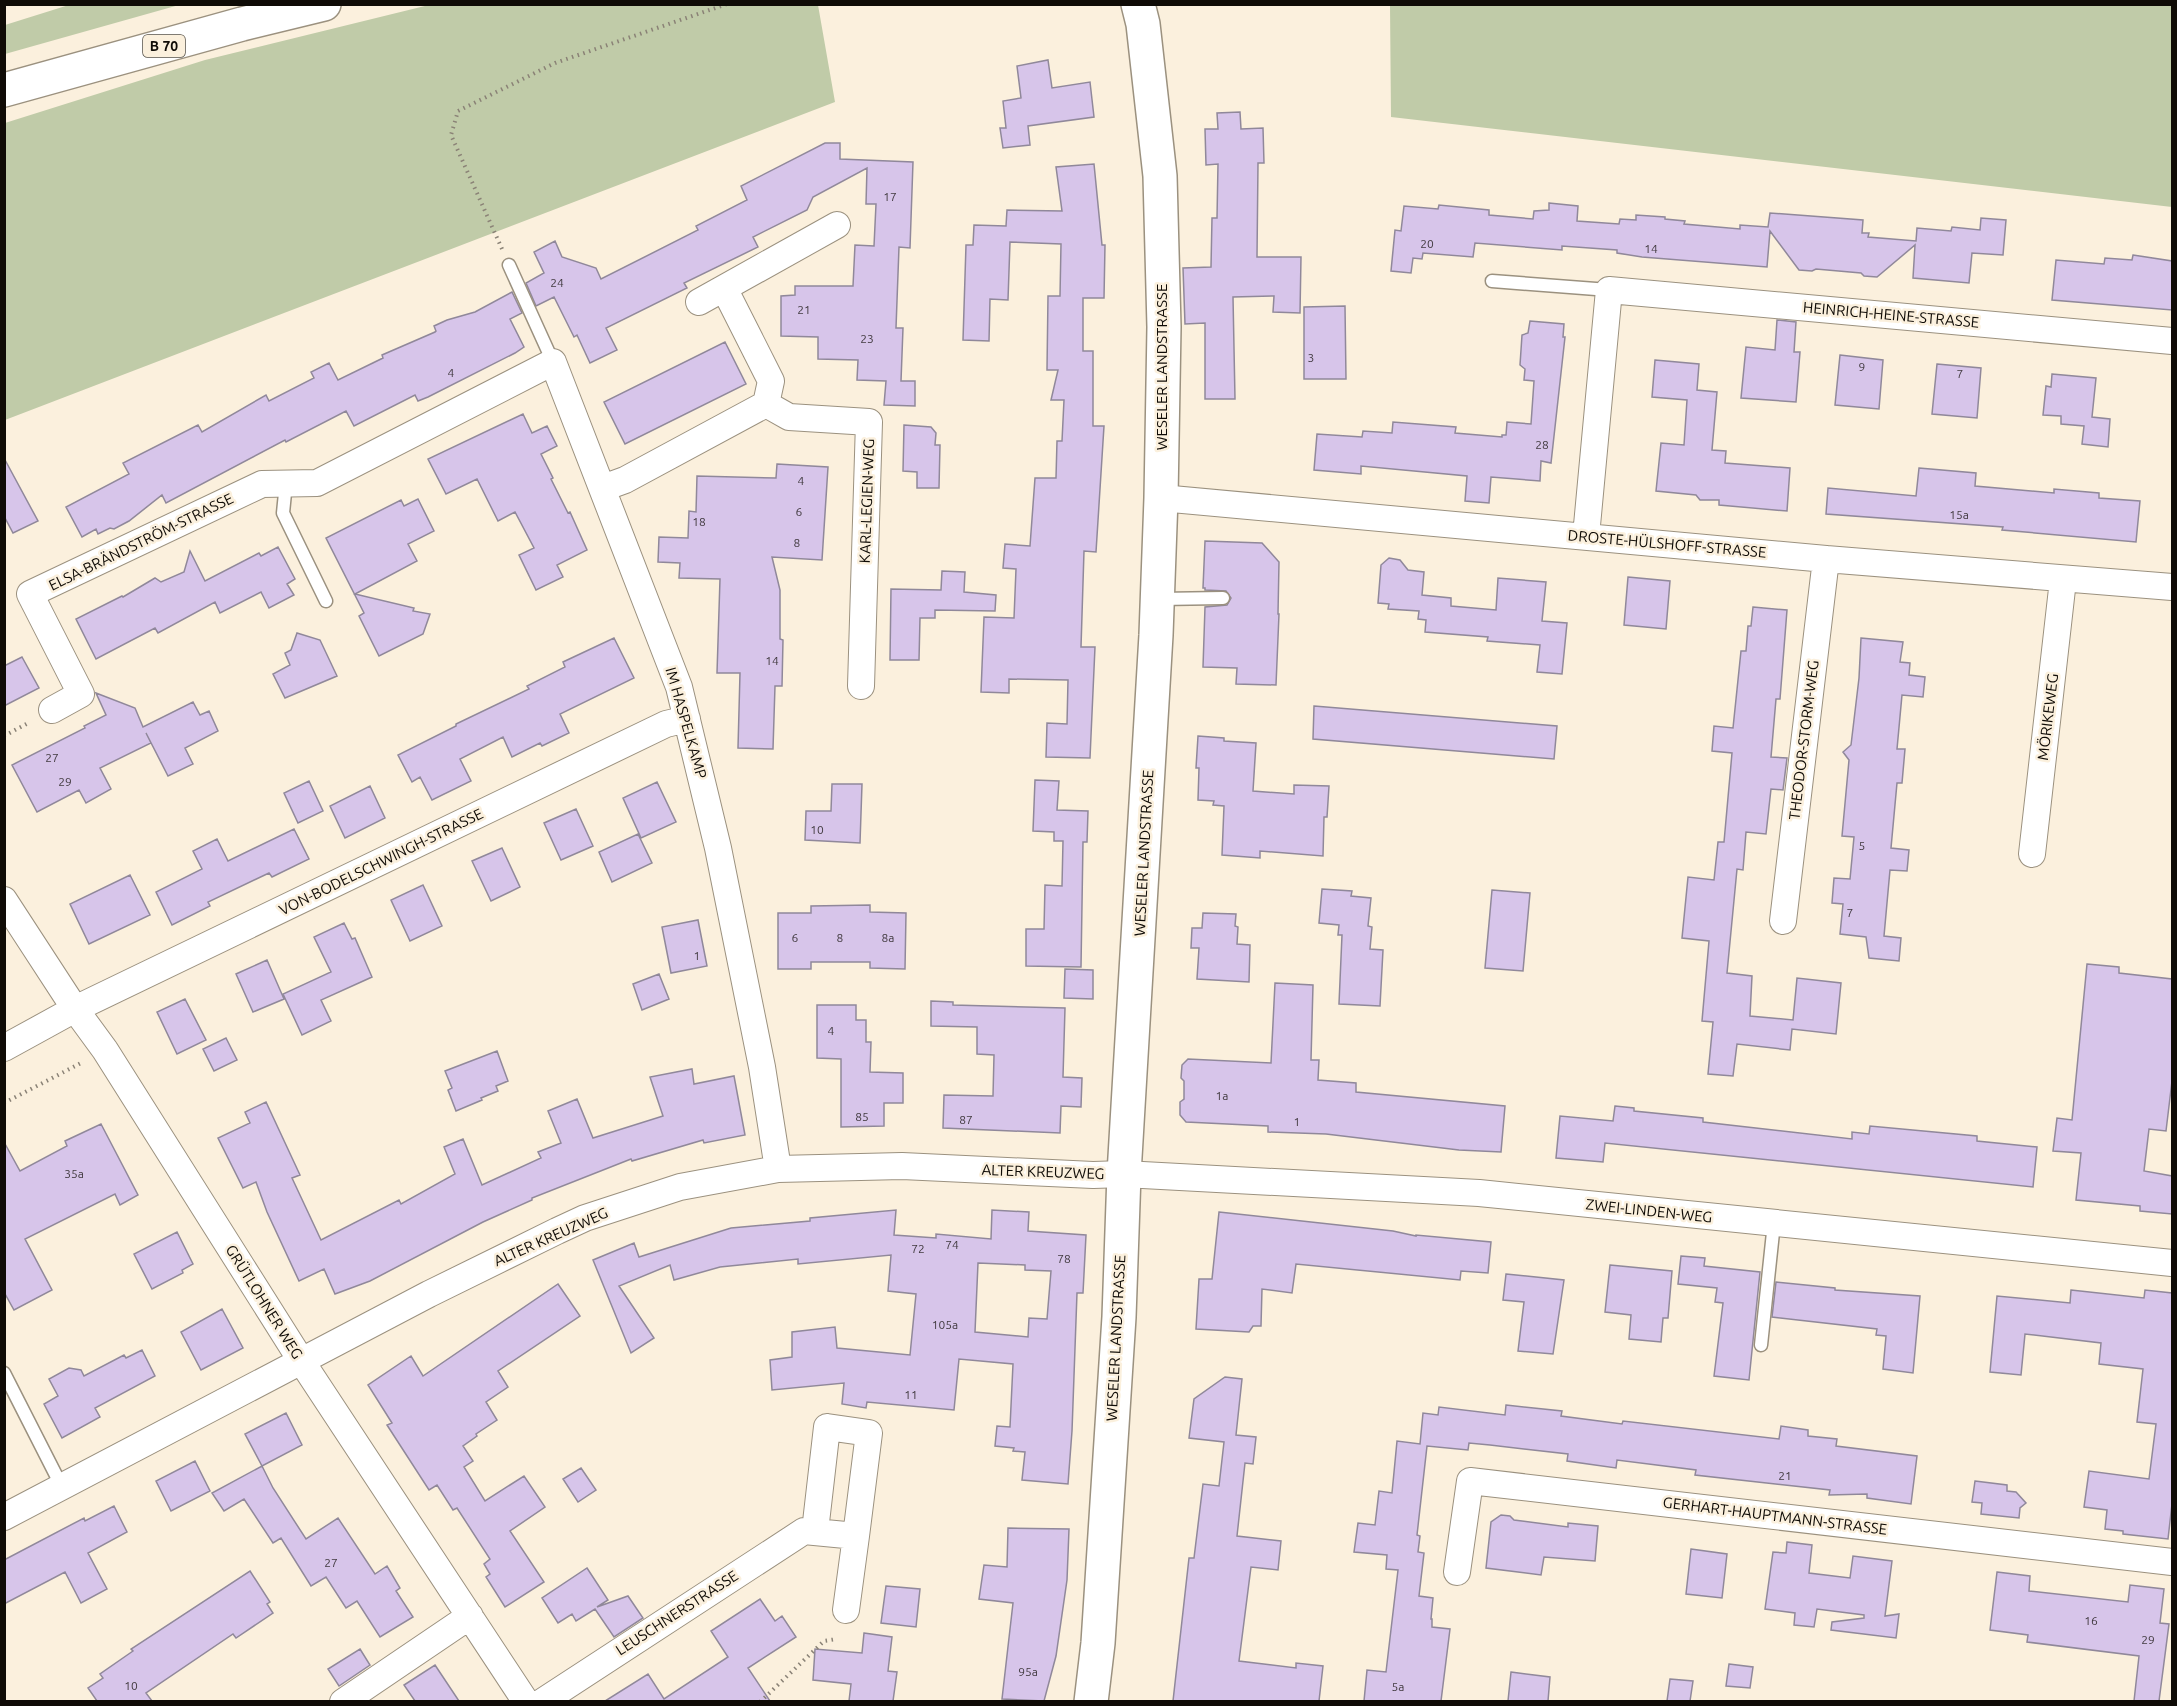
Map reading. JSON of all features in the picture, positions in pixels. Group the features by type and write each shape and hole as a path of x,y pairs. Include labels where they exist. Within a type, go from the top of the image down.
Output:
{"street":[{"name":"B 70","path":"4,90 242,24 324,4"},
{"name":"WESELER LANDSTRASSE","path":"1091,1701 1098,1643 1119,1317 1124,1174 1144,860 1161,498 1164,315 1160,176 1143,24 1138,4"},
{"path":"699,302 837,225"},
{"path":"603,488 625,480 766,404 771,381 724,288"},
{"path":"1586,536 1609,290"},
{"name":"HEINRICH-HEINE-STRASSE","path":"1609,290 2172,341"},
{"name":"ELSA-BRÄNDSTRÖM-STRASSE","path":"52,710 81,694 30,594 262,483 317,483 554,362"},
{"name":"IM HASPELKAMP","path":"554,362 679,687 718,848 747,987 774,1135 778,1170"},
{"name":"KARL-LEGIEN-WEG","path":"766,404 789,417 869,422 861,686"},
{"name":"DROSTE-HÜLSHOFF-STRASSE","path":"1161,498 2172,588"},
{"name":"THEODOR-STORM-WEG","path":"1783,921 1826,559"},
{"name":"MÖRIKEWEG","path":"2032,854 2063,580"},
{"name":"VON-BODELSCHWINGH-STRASSE","path":"4,1048 75,1009 666,724 687,719"},
{"name":"GRÜTLOHNER WEG","path":"4,900 75,1009 105,1050 302,1362 526,1701"},
{"name":"ALTER KREUZWEG","path":"4,1517 429,1294 585,1218 680,1187 778,1170 902,1166 1124,1174"},
{"name":"ZWEI-LINDEN-WEG","path":"1124,1174 1479,1193 2172,1263"},
{"path":"815,1531 827,1427 869,1433 846,1610"},
{"name":"GERHART-HAUPTMANN-STRASSE","path":"1457,1572 1470,1481 2172,1562"},
{"name":"LEUSCHNERSTRASSE","path":"542,1701 804,1531 856,1536"},
{"path":"343,1701 470,1616"}],"lane":[{"name":"IM HASPELKAMP","path":"509,265 554,362"},
{"name":"HEINRICH-HEINE-STRASSE","path":"1492,280 1609,290"},
{"path":"286,483 283,513 326,601"},
{"path":"1157,599 1223,598"},
{"path":"1761,1346 1774,1223"},
{"path":"4,1373 62,1487"}],"path":[{"path":"509,265 452,135 458,111 555,63 727,4"},
{"path":"4,1103 105,1050"},
{"path":"760,1701 824,1641 837,1639"}],"green space":[{"path":"72,4 179,5 5,54 5,25"},
{"path":"433,4 818,5 835,102 5,420 5,123 205,60"},
{"path":"1390,5 2172,5 2172,207 1391,117"}],"building":[{"path":"1048,60 1052,88 1090,82 1094,117 1028,126 1030,145 1003,148 1000,128 1006,128 1003,101 1021,98 1017,66"},
{"path":"1240,112 1241,129 1263,128 1264,163 1258,163 1257,257 1301,257 1300,313 1273,312 1274,296 1233,297 1235,399 1205,399 1205,323 1185,324 1183,268 1211,267 1212,218 1217,218 1218,164 1206,165 1205,129 1218,129 1217,113"},
{"path":"825,143 840,143 840,159 913,162 910,248 899,247 896,328 903,328 901,381 915,381 915,406 884,405 886,381 857,380 858,360 818,359 818,337 781,336 781,296 795,295 795,286 853,286 855,245 874,246 876,204 866,204 867,168 813,197 807,210 753,237 758,247 684,283 687,288 606,328 617,350 590,363 577,335 574,337 554,297 536,306 526,283 544,273 534,252 555,241 562,257 596,268 601,279 698,230 696,226 747,200 741,186"},
{"path":"1094,164 1102,245 1105,245 1104,298 1083,298 1083,351 1093,351 1093,426 1104,426 1096,552 1084,551 1081,647 1095,647 1090,758 1046,757 1047,723 1067,724 1068,680 1009,679 1009,693 981,692 984,617 1014,618 1016,569 1003,568 1005,544 1030,546 1035,478 1056,478 1057,441 1062,441 1064,400 1051,400 1058,370 1047,370 1048,296 1060,296 1061,244 1010,242 1008,300 990,299 989,341 963,340 966,245 973,245 974,225 1006,226 1007,210 1062,211 1056,167"},
{"path":"1549,203 1578,206 1577,221 1619,224 1620,219 1636,220 1636,215 1665,217 1665,219 1685,221 1684,224 1740,229 1740,225 1768,227 1770,213 1863,220 1862,233 1869,233 1868,237 1916,241 1917,228 1951,231 1952,227 1980,230 1981,218 2006,220 2003,255 1972,253 1969,283 1913,278 1915,245 1877,277 1864,276 1861,273 1816,269 1799,270 1770,231 1767,267 1642,257 1617,253 1617,250 1562,246 1562,250 1475,243 1473,257 1423,253 1422,259 1413,258 1411,273 1391,271 1395,230 1401,231 1404,206 1438,209 1439,205 1489,210 1489,215 1533,219 1534,211 1549,210"},
{"path":"2133,255 2172,261 2172,310 2052,300 2056,260 2104,264 2105,258 2132,260"},
{"path":"512,292 522,313 510,319 524,347 428,397 418,401 415,395 354,426 346,411 286,442 285,440 166,503 162,495 129,521 98,534 96,529 82,537 66,507 129,474 123,463 198,425 202,432 266,395 269,401 314,378 311,372 329,363 338,380 383,358 382,355 435,332 434,326 475,312"},
{"path":"1345,306 1346,379 1304,379 1304,307"},
{"path":"1777,320 1796,322 1794,352 1800,352 1796,402 1741,398 1746,347 1775,350"},
{"path":"1530,321 1564,324 1563,337 1565,337 1551,463 1541,461 1540,481 1491,477 1489,503 1465,501 1467,476 1361,466 1361,474 1314,470 1317,434 1362,437 1363,431 1392,433 1393,422 1456,427 1455,433 1502,437 1506,435 1507,422 1531,424 1534,381 1524,380 1525,369 1520,365 1522,335 1528,333"},
{"path":"725,342 746,384 625,444 604,402"},
{"path":"1840,355 1883,360 1879,409 1835,405"},
{"path":"1655,360 1699,364 1697,390 1717,392 1712,450 1726,451 1725,463 1790,468 1787,511 1719,505 1719,500 1700,500 1696,495 1656,491 1661,443 1684,445 1687,400 1652,397"},
{"path":"1937,364 1981,368 1977,418 1932,414"},
{"path":"2052,374 2096,378 2092,417 2110,419 2108,447 2082,444 2084,426 2061,424 2061,416 2043,415 2046,386 2051,387"},
{"path":"523,414 532,433 547,426 557,446 541,454 587,550 557,565 563,577 536,590 519,555 534,548 515,512 498,521 477,479 446,494 428,459"},
{"path":"904,425 931,427 936,433 935,445 940,445 939,488 917,488 917,472 903,471"},
{"path":"4,458 38,521 13,533 4,516"},
{"path":"777,464 828,467 822,560 772,557 780,590 780,639 783,640 782,686 775,686 773,749 738,748 740,673 717,673 720,579 679,578 680,563 658,562 659,537 688,538 689,511 696,512 697,476 776,478"},
{"path":"1919,468 1976,473 1975,486 2054,493 2054,489 2099,493 2099,498 2140,501 2136,542 2002,530 2003,527 1826,514 1828,488 1916,496"},
{"path":"418,499 434,531 408,544 417,561 355,594 430,614 423,634 379,656 359,616 364,613 326,538 401,500 404,506"},
{"path":"1205,541 1262,543 1279,562 1276,685 1236,684 1237,668 1203,667 1205,607 1227,605 1231,598 1226,591 1203,588"},
{"path":"278,547 295,579 287,584 294,595 269,608 261,592 220,613 215,602 158,633 155,628 96,659 76,619 123,597 155,578 161,582 184,572 190,551 205,581 259,553 261,556"},
{"path":"1389,558 1400,560 1408,570 1424,572 1422,595 1451,598 1451,606 1496,610 1498,578 1546,582 1542,621 1567,623 1562,674 1537,672 1540,645 1487,641 1488,637 1425,632 1426,620 1418,619 1419,611 1388,609 1389,604 1378,603 1381,565"},
{"path":"942,571 965,572 964,592 996,595 995,611 935,610 935,618 920,618 919,660 890,660 891,589 941,590"},
{"path":"1628,577 1670,581 1666,629 1624,625"},
{"path":"1753,607 1787,610 1780,699 1776,699 1771,757 1787,758 1783,790 1771,789 1766,834 1746,832 1743,870 1737,869 1727,973 1752,976 1750,1016 1793,1020 1797,978 1841,983 1836,1034 1792,1029 1790,1050 1737,1044 1733,1076 1708,1074 1713,1022 1702,1021 1709,941 1682,938 1688,877 1714,880 1718,842 1724,842 1732,753 1712,751 1714,726 1733,728 1741,651 1746,651 1748,626 1751,626"},
{"path":"297,633 320,640 337,676 285,698 273,674 290,665 285,653 291,650"},
{"path":"614,638 634,678 560,714 569,733 542,746 540,743 512,757 503,737 460,759 471,781 432,800 420,777 412,782 398,755 529,689 527,686 565,667 563,662"},
{"path":"1861,638 1903,642 1900,662 1910,663 1909,675 1925,677 1923,697 1902,695 1897,749 1905,749 1902,783 1897,783 1891,848 1909,850 1907,871 1890,870 1884,936 1901,938 1899,961 1869,958 1866,937 1840,934 1843,904 1832,903 1834,878 1850,879 1854,837 1842,836 1849,760 1843,752 1851,745"},
{"path":"22,657 39,688 4,706 4,666"},
{"path":"96,693 135,708 143,727 193,702 200,715 209,711 218,731 185,748 193,764 168,776 146,733 151,743 100,768 111,789 86,803 79,790 37,812 12,765 106,715"},
{"path":"1314,706 1557,726 1554,759 1313,739"},
{"path":"1198,736 1224,738 1224,741 1256,743 1253,791 1294,794 1294,785 1329,786 1327,817 1324,817 1323,856 1260,851 1260,858 1222,855 1224,806 1213,805 1214,801 1198,800 1199,768 1196,768"},
{"path":"1035,780 1059,781 1057,810 1088,811 1087,842 1083,842 1081,967 1026,966 1026,929 1044,929 1045,885 1062,886 1063,841 1054,841 1054,832 1033,831"},
{"path":"309,781 323,811 298,823 284,793"},
{"path":"657,782 676,822 641,838 623,798"},
{"path":"832,784 862,784 860,843 805,840 806,811 831,811"},
{"path":"370,786 385,818 345,838 330,806"},
{"path":"576,809 593,846 561,860 544,823"},
{"path":"294,829 309,859 272,877 269,873 208,902 210,906 172,925 156,892 202,869 193,851 217,839 228,861"},
{"path":"638,834 652,863 612,882 599,852"},
{"path":"502,848 520,887 491,901 472,861"},
{"path":"130,875 150,915 89,944 70,904"},
{"path":"423,885 442,926 410,941 391,900"},
{"path":"1322,889 1352,891 1351,896 1371,898 1368,926 1372,927 1370,949 1383,950 1380,1006 1339,1004 1342,935 1338,935 1339,925 1319,923"},
{"path":"1492,890 1530,893 1523,971 1485,968"},
{"path":"870,905 870,912 906,913 905,969 870,968 870,962 811,962 811,969 778,969 778,913 811,913 811,906"},
{"path":"1203,913 1236,914 1237,944 1250,945 1249,982 1197,979 1199,948 1191,948 1192,928 1202,928"},
{"path":"698,920 707,966 671,973 662,927"},
{"path":"344,923 352,939 355,938 372,977 321,1000 331,1021 302,1035 283,994 331,972 314,937"},
{"path":"267,960 284,999 253,1012 236,974"},
{"path":"2087,964 2119,967 2119,973 2172,979 2172,1081 2166,1131 2149,1129 2144,1171 2172,1176 2172,1214 2140,1211 2140,1206 2076,1200 2081,1153 2053,1151 2057,1118 2072,1120"},
{"path":"1065,969 1093,970 1093,999 1064,998"},
{"path":"659,974 669,999 642,1010 633,984"},
{"path":"1275,983 1313,985 1311,1060 1319,1060 1318,1080 1356,1083 1356,1092 1505,1106 1501,1152 1459,1150 1326,1134 1268,1132 1268,1126 1186,1122 1180,1115 1180,1102 1184,1099 1182,1065 1188,1059 1271,1063"},
{"path":"185,999 206,1040 177,1054 157,1012"},
{"path":"931,1001 953,1002 953,1005 1065,1008 1063,1077 1082,1078 1081,1107 1061,1106 1060,1133 943,1128 944,1095 993,1096 994,1055 977,1054 977,1027 931,1026"},
{"path":"817,1005 856,1005 856,1020 866,1020 866,1042 871,1042 870,1072 903,1073 903,1103 884,1103 884,1126 841,1127 841,1059 817,1058"},
{"path":"226,1038 237,1060 214,1071 203,1049"},
{"path":"497,1051 508,1081 496,1086 498,1091 456,1111 448,1090 452,1088 445,1071"},
{"path":"692,1069 694,1084 734,1076 745,1135 704,1143 703,1140 632,1161 631,1159 532,1198 370,1281 335,1294 324,1269 299,1281 267,1212 256,1182 243,1188 218,1138 250,1123 245,1112 266,1102 300,1175 292,1178 321,1240 399,1200 401,1204 455,1174 444,1147 463,1139 482,1185 541,1158 538,1152 561,1143 548,1111 577,1099 593,1138 663,1116 650,1077"},
{"path":"1615,1106 1634,1108 1634,1111 1703,1118 1703,1122 1852,1139 1852,1132 1869,1134 1870,1126 1977,1136 1977,1141 2037,1147 2033,1187 1605,1143 1603,1162 1556,1158 1560,1116 1613,1121"},
{"path":"101,1124 138,1195 120,1205 115,1194 25,1239 52,1290 14,1310 4,1292 4,1142 20,1171 67,1146 65,1141"},
{"path":"896,1210 894,1235 936,1238 936,1234 991,1239 992,1210 1029,1212 1028,1231 1086,1235 1083,1293 1077,1293 1068,1484 1022,1480 1025,1452 995,1446 997,1426 1010,1427 1013,1364 959,1359 954,1410 867,1402 866,1408 842,1404 844,1383 772,1390 770,1360 792,1357 792,1332 835,1327 837,1348 910,1355 916,1294 888,1291 891,1255 798,1264 798,1259 720,1267 674,1280 670,1265 619,1286 654,1338 631,1353 593,1260 634,1243 639,1257 731,1228 810,1221 810,1218","holes":["978,1263 1025,1265 1025,1270 1051,1271 1047,1319 1029,1318 1028,1337 975,1332"]},
{"path":"1219,1212 1393,1231 1416,1236 1491,1242 1488,1273 1461,1271 1460,1280 1296,1264 1292,1293 1262,1289 1261,1326 1253,1326 1249,1332 1196,1329 1199,1279 1212,1279"},
{"path":"177,1232 193,1264 182,1270 183,1273 152,1289 134,1254"},
{"path":"1681,1256 1705,1258 1704,1266 1760,1272 1749,1380 1714,1376 1723,1303 1715,1302 1717,1288 1678,1284"},
{"path":"1610,1265 1672,1271 1668,1318 1663,1318 1661,1342 1629,1339 1631,1315 1605,1312"},
{"path":"1506,1274 1564,1280 1553,1354 1518,1351 1524,1302 1503,1300"},
{"path":"1776,1282 1835,1288 1835,1290 1920,1296 1913,1373 1883,1369 1886,1336 1876,1335 1877,1329 1772,1317"},
{"path":"558,1284 580,1316 498,1371 508,1387 486,1402 497,1420 463,1446 473,1461 464,1467 485,1501 524,1476 545,1507 510,1531 544,1582 505,1607 486,1577 490,1574 484,1564 490,1559 457,1508 453,1510 437,1485 429,1490 387,1425 392,1423 368,1385 411,1356 423,1376"},
{"path":"2071,1290 2144,1298 2145,1290 2172,1293 2172,1504 2168,1539 2123,1534 2123,1531 2105,1529 2107,1510 2084,1507 2089,1471 2149,1479 2156,1424 2137,1422 2143,1369 2099,1364 2101,1343 2025,1334 2021,1375 1990,1372 1997,1296 2070,1303"},
{"path":"222,1309 243,1348 201,1370 181,1332"},
{"path":"142,1350 155,1376 95,1408 100,1417 62,1438 44,1404 58,1396 49,1379 69,1368 81,1370 84,1376 124,1355 126,1358"},
{"path":"1225,1377 1242,1379 1236,1435 1256,1437 1253,1464 1245,1463 1237,1536 1281,1541 1278,1570 1251,1567 1239,1661 1296,1668 1296,1663 1323,1666 1319,1701 1173,1701 1189,1558 1194,1558 1203,1484 1219,1486 1224,1442 1189,1438 1194,1399"},
{"path":"1506,1405 1562,1411 1561,1416 1622,1424 1623,1421 1779,1439 1781,1426 1808,1430 1808,1436 1837,1439 1836,1446 1917,1456 1911,1504 1867,1498 1867,1494 1829,1495 1830,1490 1695,1475 1696,1470 1617,1460 1616,1468 1567,1461 1568,1454 1469,1443 1468,1450 1427,1446 1417,1535 1420,1536 1418,1552 1424,1553 1419,1596 1433,1598 1432,1627 1450,1629 1441,1701 1364,1701 1367,1670 1386,1672 1398,1570 1386,1569 1387,1555 1354,1552 1358,1523 1375,1525 1379,1491 1392,1493 1397,1441 1420,1444 1423,1413 1438,1415 1439,1407 1505,1415"},
{"path":"286,1413 302,1445 262,1466 245,1434"},
{"path":"195,1461 210,1491 171,1511 156,1481"},
{"path":"262,1466 273,1488 306,1539 338,1518 375,1574 387,1566 400,1588 396,1591 413,1617 380,1637 357,1601 346,1608 326,1577 311,1586 281,1538 273,1543 244,1499 224,1511 212,1493"},
{"path":"581,1468 596,1490 578,1502 563,1479"},
{"path":"1975,1481 2007,1485 2007,1491 2016,1492 2026,1503 2020,1508 2019,1518 1981,1514 1982,1503 1972,1502"},
{"path":"114,1506 127,1532 88,1553 107,1589 81,1603 65,1572 4,1604 4,1560 84,1518 85,1521"},
{"path":"1501,1515 1510,1516 1514,1520 1568,1527 1568,1523 1598,1526 1595,1561 1544,1557 1541,1575 1486,1568 1491,1522"},
{"path":"1008,1528 1069,1529 1067,1580 1056,1656 1044,1701 1002,1699 1013,1603 979,1599 984,1565 1007,1567"},
{"path":"1787,1542 1812,1545 1809,1573 1850,1578 1853,1556 1892,1561 1885,1616 1899,1614 1896,1638 1831,1630 1832,1622 1864,1618 1864,1615 1817,1609 1814,1627 1794,1625 1795,1613 1765,1609 1773,1552 1786,1553"},
{"path":"1691,1549 1727,1554 1722,1598 1686,1594"},
{"path":"587,1568 608,1600 597,1607 628,1596 643,1618 614,1637 595,1609 576,1621 572,1614 558,1623 542,1598"},
{"path":"250,1571 270,1602 267,1604 273,1613 236,1638 233,1634 146,1693 152,1701 97,1701 88,1688 103,1678 100,1674 133,1651 131,1649"},
{"path":"1997,1572 2030,1576 2029,1591 2128,1602 2130,1585 2164,1589 2160,1623 2169,1624 2159,1701 2134,1701 2139,1656 2027,1642 2028,1635 1990,1630"},
{"path":"886,1586 920,1589 916,1627 881,1623"},
{"path":"760,1599 775,1621 782,1616 796,1637 748,1668 770,1701 605,1701 648,1674 664,1699 728,1657 711,1631"},
{"path":"864,1633 892,1637 888,1671 897,1672 893,1701 849,1701 851,1684 813,1680 815,1649 862,1653"},
{"path":"360,1649 370,1665 339,1686 328,1669"},
{"path":"1729,1664 1753,1667 1750,1688 1726,1686"},
{"path":"435,1665 459,1701 415,1701 404,1685"},
{"path":"1511,1672 1550,1677 1548,1701 1508,1701"},
{"path":"1670,1679 1693,1681 1690,1701 1667,1701"}]}
